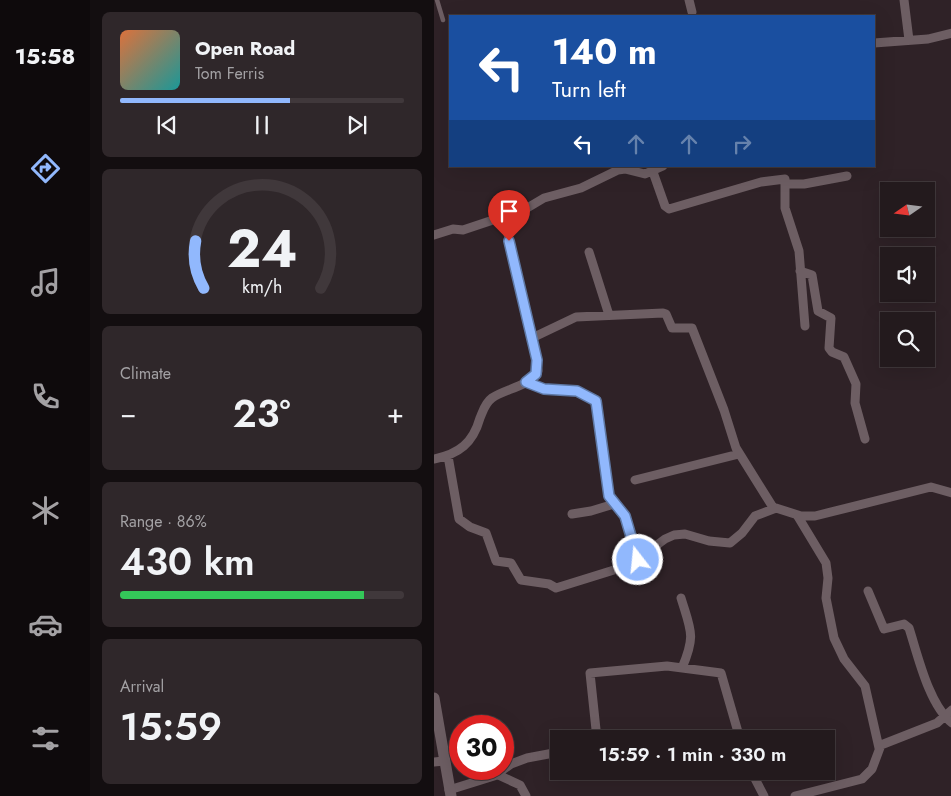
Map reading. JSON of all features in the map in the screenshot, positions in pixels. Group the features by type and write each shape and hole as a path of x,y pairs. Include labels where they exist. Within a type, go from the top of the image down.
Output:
{"street":[{"path":"689,0 692,12"},
{"path":"904,0 910,40"},
{"path":"875,43 935,38 951,33"},
{"path":"434,458 448,456 469,442 490,399 526,382 538,371 506,222 544,198 581,188 618,170 626,169 642,174 653,172 661,167"},
{"path":"653,172 665,206 669,209 769,180 785,179 784,208 798,246 805,326"},
{"path":"786,184 804,184 847,176"},
{"path":"434,235 453,229 464,230 502,218 510,218"},
{"path":"589,252 610,315"},
{"path":"800,271 812,275 818,311 831,318 829,348 846,359 855,380 855,403 864,439"},
{"path":"532,338 570,319 610,315 663,313 666,314 672,328 692,328 739,454 774,509"},
{"path":"526,382 544,389 577,391 596,401 607,488 614,504 625,516 638,560"},
{"path":"635,480 739,454"},
{"path":"448,456 459,519 470,527 486,532 496,561 511,562 519,577 525,582 546,584 559,588 630,565 665,540 683,534 709,541 730,543 742,533 755,516 774,509 782,508 797,515 810,517 932,487 951,493"},
{"path":"572,514 592,511 614,504"},
{"path":"795,796 862,779 872,769 879,748 866,686 844,659 834,638 826,598 828,578 826,563 797,515"},
{"path":"868,591 884,629 904,624 909,628 926,680 948,721"},
{"path":"681,598 690,629 692,644 682,668"},
{"path":"596,730 590,673 667,666 721,673 737,730"},
{"path":"434,698 439,761 450,793 481,780"},
{"path":"948,721 951,710"},
{"path":"879,748 948,721"},
{"path":"514,765 527,758 550,754"},
{"path":"509,780 520,785 526,796"},
{"path":"756,780 764,796"}],"lane":[{"path":"437,0 443,20"}],"route":[{"path":"509,241 538,367 534,377 526,382 544,389 569,389 577,391 596,401 609,496 612,503 625,516 638,560"}]}
